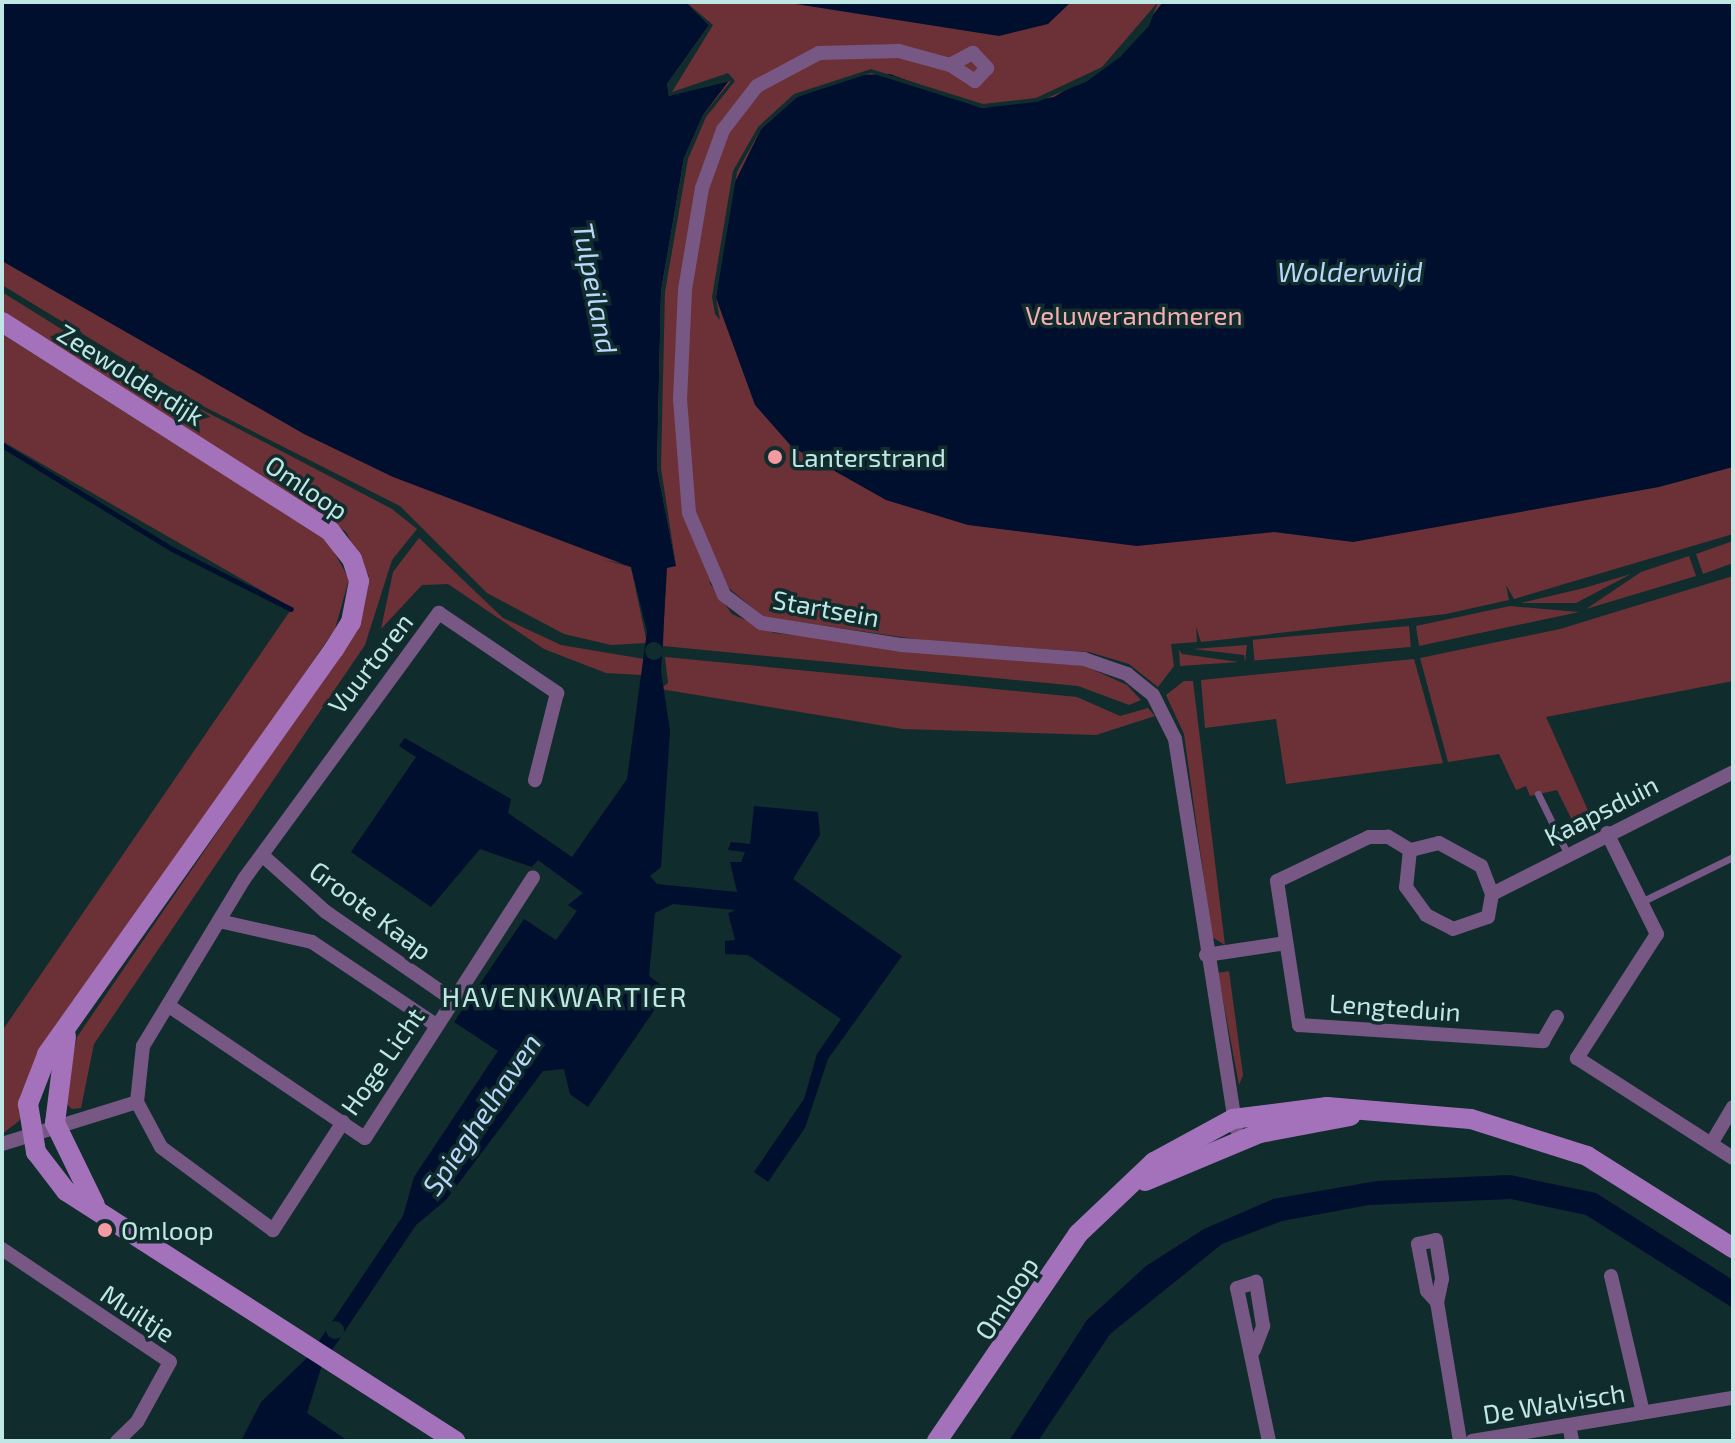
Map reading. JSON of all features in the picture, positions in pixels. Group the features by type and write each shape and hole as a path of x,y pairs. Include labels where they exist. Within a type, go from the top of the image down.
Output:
{"main road":[{"name":"Zeewolderdijk","path":"2,322 233,469"},
{"name":"Omloop","path":"233,469 341,541 359,581 357,604 334,649 33,1082 30,1131 48,1174 97,1209 312,1343 456,1441"},
{"name":"Omloop","path":"55,1123 66,1036"},
{"name":"Omloop","path":"937,1441 1078,1234 1175,1148 1233,1119 1290,1107 1471,1119 1587,1156 1733,1248"},
{"name":"Omloop","path":"1126,1191 1240,1140 1369,1111"},
{"path":"55,1123 97,1209"}],"street":[{"name":"Startsein","path":"950,65 881,48 819,53 757,86 723,130 699,203 682,325 682,472 692,523 724,595 761,623 902,645 1084,659 1137,681 1175,739 1206,955 1233,1119 1240,1140"},
{"name":"Vuurtoren","path":"262,855 439,613 557,693 535,780"},
{"name":"Kaapsduin","path":"1492,894 1567,853 1733,772"},
{"path":"1607,833 1657,934 1577,1058 1733,1158"},
{"path":"1206,955 1286,943 1277,881 1369,837 1388,837 1410,850 1439,843 1464,852 1481,866 1492,894 1479,924 1453,929 1435,922 1406,887 1410,850"},
{"path":"169,1006 343,1122 273,1230 172,1160 137,1102 143,1046 262,855"},
{"name":"Groote Kaap","path":"262,855 326,912 453,1000"},
{"name":"Hoge Licht","path":"343,1122 365,1138 533,877"},
{"path":"219,921 312,942 436,1025"},
{"name":"Lengteduin","path":"1286,943 1299,1025 1543,1041 1557,1017"},
{"path":"2,1144 55,1123 137,1102"},
{"path":"1711,1144 1733,1107"},
{"name":"Muiltje","path":"2,1249 170,1362 117,1441"},
{"name":"De Walvisch","path":"1611,1276 1643,1412"},
{"name":"De Walvisch","path":"1437,1302 1460,1441"},
{"path":"1254,1350 1269,1441"},
{"name":"De Walvisch","path":"1472,1441 1733,1398"},
{"path":"1569,1425 1572,1441"}],"lane":[{"path":"1538,794 1567,853"},
{"path":"1641,902 1733,857"}],"green space":[{"name":"Veluwerandmeren","path":"2,2 1733,2 1733,534 1514,599 1506,585 1509,600 1446,614 1201,642 1196,627 1197,642 1171,644 1174,666 1158,687 1129,664 1089,652 929,641 764,617 726,586 709,582 732,614 774,633 1085,666 1127,685 1141,700 1129,705 1078,686 663,646 666,572 604,560 631,567 647,643 611,645 564,634 487,593 400,506 193,401 2,285"},
{"path":"2,292 130,372 392,509 417,529 392,560 365,645 94,1044 81,1108 72,1109 63,1101 77,1037 360,624 369,576 346,532 2,312"},
{"path":"2,334 328,541 349,579 335,629 40,1057 19,1121 2,1134 2,1031 292,608 2,441"},
{"path":"419,538 503,618 561,645 644,659 642,675 606,673 544,649 448,584 422,585 381,629 393,572"},
{"path":"1733,541 1733,563 1703,574 1696,554"},
{"path":"1689,556 1696,576 1586,609 1641,572"},
{"path":"1631,574 1576,603 1521,603 1584,588"},
{"path":"1733,576 1733,681 1546,717 1595,826 1579,834 1557,790 1530,796 1526,786 1516,790 1499,754 1448,762 1420,658 1560,629"},
{"path":"1510,606 1579,612 1419,646 1416,626"},
{"path":"1409,626 1411,647 1254,661 1253,640"},
{"path":"1247,645 1245,662 1244,655 1193,649"},
{"path":"1179,650 1182,654 1239,662 1180,666"},
{"path":"665,657 1077,697 1120,716 1148,708 1155,716 1096,735 903,729 660,689 668,683"},
{"path":"1414,659 1443,763 1286,784 1276,719 1205,728 1201,680"},
{"path":"1184,681 1193,681 1225,945 1212,937 1184,734 1166,695"},
{"path":"1229,971 1243,1075 1239,1085 1218,973"}],"water":[{"path":"2,2 686,2 709,25 667,84 669,96 731,78 703,115 684,158 661,291 657,468 676,566 667,568 661,671 670,731 661,867 650,876 657,884 737,892 730,862 741,862 745,852 728,850 731,842 750,844 754,806 818,812 820,835 793,879 902,956 828,1059 805,1128 768,1182 754,1172 804,1099 817,1054 841,1019 748,955 725,954 725,941 735,940 728,913 736,910 673,904 655,913 649,976 668,990 588,1107 570,1094 564,1069 543,1071 446,1200 416,1225 322,1365 307,1413 348,1441 241,1441 261,1402 309,1356 403,1216 414,1177 498,1051 454,1022 524,919 556,940 577,911 568,905 583,893 538,860 532,867 480,849 431,907 351,852 416,757 399,746 405,738 511,799 508,813 572,857 627,779 647,631 631,567 393,477 304,434 2,261"},
{"path":"783,2 1071,2 1048,24 999,36"},
{"name":"Wolderwijd","path":"1163,2 1733,2 1733,467 1659,487 1353,542 1274,532 1137,546 968,525 886,500 792,447 755,405 716,298 732,188 761,129 797,97 855,75 890,74 982,108 1054,97 1120,57"},
{"path":"1510,1175 1596,1193 1733,1280 1733,1308 1586,1215 1511,1199 1369,1205 1282,1221 1222,1244 1110,1334 1038,1441 1009,1441 1087,1320 1146,1266 1204,1229 1273,1199 1377,1181"}],"pier":[{"path":"686,2 713,25 672,92 728,73 735,81 706,117 688,159 665,292 661,468 676,566 657,468 661,291 684,158 703,115 731,81 669,96 667,84 709,25"},
{"path":"1158,2 1149,26 1120,57 1086,82 1037,102 982,108 871,73 797,97 761,129 737,172 716,298 720,320 715,314 712,297 733,171 758,127 794,94 871,69 983,104 1036,98 1102,67"},
{"path":"654,642 663,651 654,660 645,651"},
{"path":"335,1321 344,1330 335,1339 326,1330"}],"waterway":[{"path":"2,445 172,549 291,609"}],"place":[{"name":"Lanterstrand","path":"775,457"},
{"name":"Omloop","path":"105,1230"}],"district":[{"name":"HAVENKWARTIER","path":"565,996"}],"water label":[{"name":"Tulpeiland","path":"596,288"},
{"name":"Spieghelhaven","path":"481,1114"}]}
